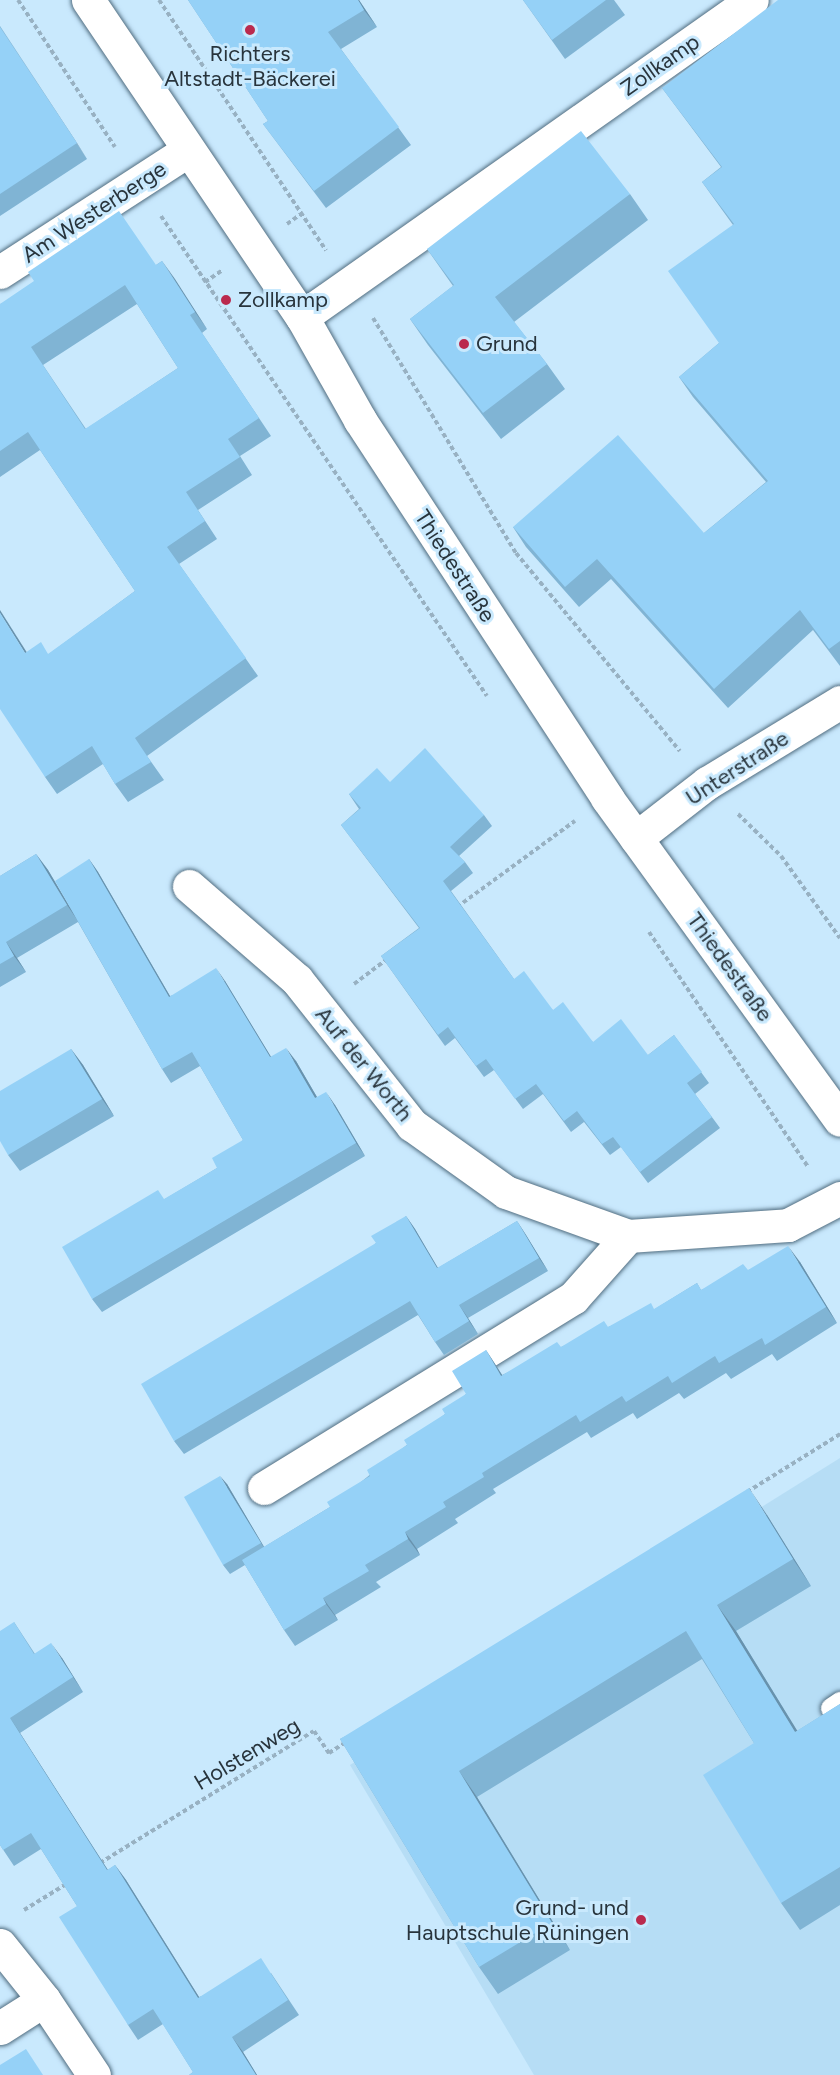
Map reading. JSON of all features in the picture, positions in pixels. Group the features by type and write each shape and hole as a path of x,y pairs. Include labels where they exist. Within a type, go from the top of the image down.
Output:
{"street":[{"name":"Thiedestraße","path":"88,0 187,152 302,317 360,420 607,798 840,1120"},
{"name":"Zollkamp","path":"302,317 752,0"},
{"name":"Am Westerberge","path":"0,272 187,152"},
{"name":"Unterstraße","path":"636,838 707,783 840,702"},
{"name":"Auf der Worth","path":"189,886 297,980 412,1125 506,1192 628,1236 788,1225 836,1200"},
{"path":"264,1488 573,1298 628,1236"},
{"path":"0,1945 44,2000 94,2075"},
{"path":"0,2028 44,2000"}],"path":[{"path":"18,0 139,183 494,706"},
{"path":"159,0 349,285 396,351 516,553 707,783 782,856 840,938"},
{"path":"451,912 607,798"},
{"path":"567,812 580,832"},
{"path":"647,929 836,1200"},
{"path":"319,1009 394,954"},
{"path":"740,1497 840,1434"},
{"name":"Holstenweg","path":"91,1868 314,1731 329,1753 349,1740"},
{"path":"20,1912 71,1881"}],"shaded area":[{"name":"Grund- und Hauptschule Rüningen","path":"840,1458 840,2075 534,2075 350,1765"}],"building":[{"path":"188,0 358,0 364,10 328,32 399,127 314,191 263,124 268,121"},
{"path":"523,0 606,0 552,40"},
{"path":"778,0 840,0 840,641 829,649 800,610 714,689 597,559 565,587 513,527 618,435 704,533 768,481 679,377 719,343 668,271 734,224 702,182 722,167 662,88"},
{"path":"0,27 77,143 0,194"},
{"path":"581,131 630,194 495,297 547,364 483,413 410,319 454,285 427,249"},
{"path":"119,211 156,265 162,261 195,312 190,315 259,418 228,439 240,457 186,492 205,521 167,547 246,658 135,738 151,762 115,784 92,746 45,777 0,709 0,613 25,653 41,642 48,654 135,591 28,432 0,451 0,304 34,281 28,272","holes":["125,285 178,368 85,429 31,347"]},
{"path":"425,748 484,815 450,847 465,862 443,881 514,979 524,971 553,1010 563,1002 593,1042 621,1019 648,1055 674,1035 702,1072 687,1083 712,1117 640,1172 613,1137 602,1144 577,1111 564,1121 536,1084 515,1099 486,1059 476,1066 448,1027 438,1035 381,956 420,928 341,825 361,808 349,794 377,768 390,782"},
{"path":"36,854 67,905 6,942 14,956 0,964 0,876"},
{"path":"89,859 169,997 216,968 270,1057 286,1048 315,1098 326,1092 356,1143 92,1299 62,1247 158,1190 164,1199 217,1168 212,1158 243,1140 192,1052 162,1069 55,881"},
{"path":"71,1049 102,1099 8,1155 0,1141 0,1091"},
{"path":"406,1216 437,1268 517,1221 539,1258 459,1305 469,1321 435,1342 410,1301 174,1441 141,1384 376,1243 371,1236"},
{"path":"788,1246 826,1307 765,1345 762,1338 719,1363 715,1356 672,1383 668,1376 626,1402 622,1396 580,1422 576,1415 482,1473 484,1477 443,1502 446,1507 405,1532 408,1539 365,1565 369,1571 323,1598 326,1604 284,1630 242,1560 330,1507 327,1502 370,1476 367,1470 407,1445 404,1440 445,1414 442,1409 466,1394 452,1371 486,1350 501,1376 557,1342 561,1347 604,1321 608,1327 651,1303 654,1309 697,1283 701,1290 743,1264 748,1270"},
{"path":"220,1476 261,1543 223,1565 184,1497"},
{"path":"749,1488 793,1559 717,1605 795,1732 840,1704 840,1867 781,1903 703,1775 754,1743 686,1631 459,1771 552,1923 479,1967 340,1739"},
{"path":"14,1622 34,1654 51,1643 73,1677 10,1718 107,1870 115,1865 198,1998 261,1958 288,2000 232,2037 256,2075 189,2075 193,2072 153,2009 128,2025 59,1917 77,1906 31,1833 3,1850 0,1845 0,1631"},
{"path":"26,2049 43,2075 0,2075 0,2065"}],"place":[{"name":"Richters Altstadt-Bäckerei","path":"250,30"},
{"name":"Zollkamp","path":"226,300"},
{"name":"Grund","path":"464,344"},
{"name":"Grund- und Hauptschule Rüningen","path":"641,1920"}]}
